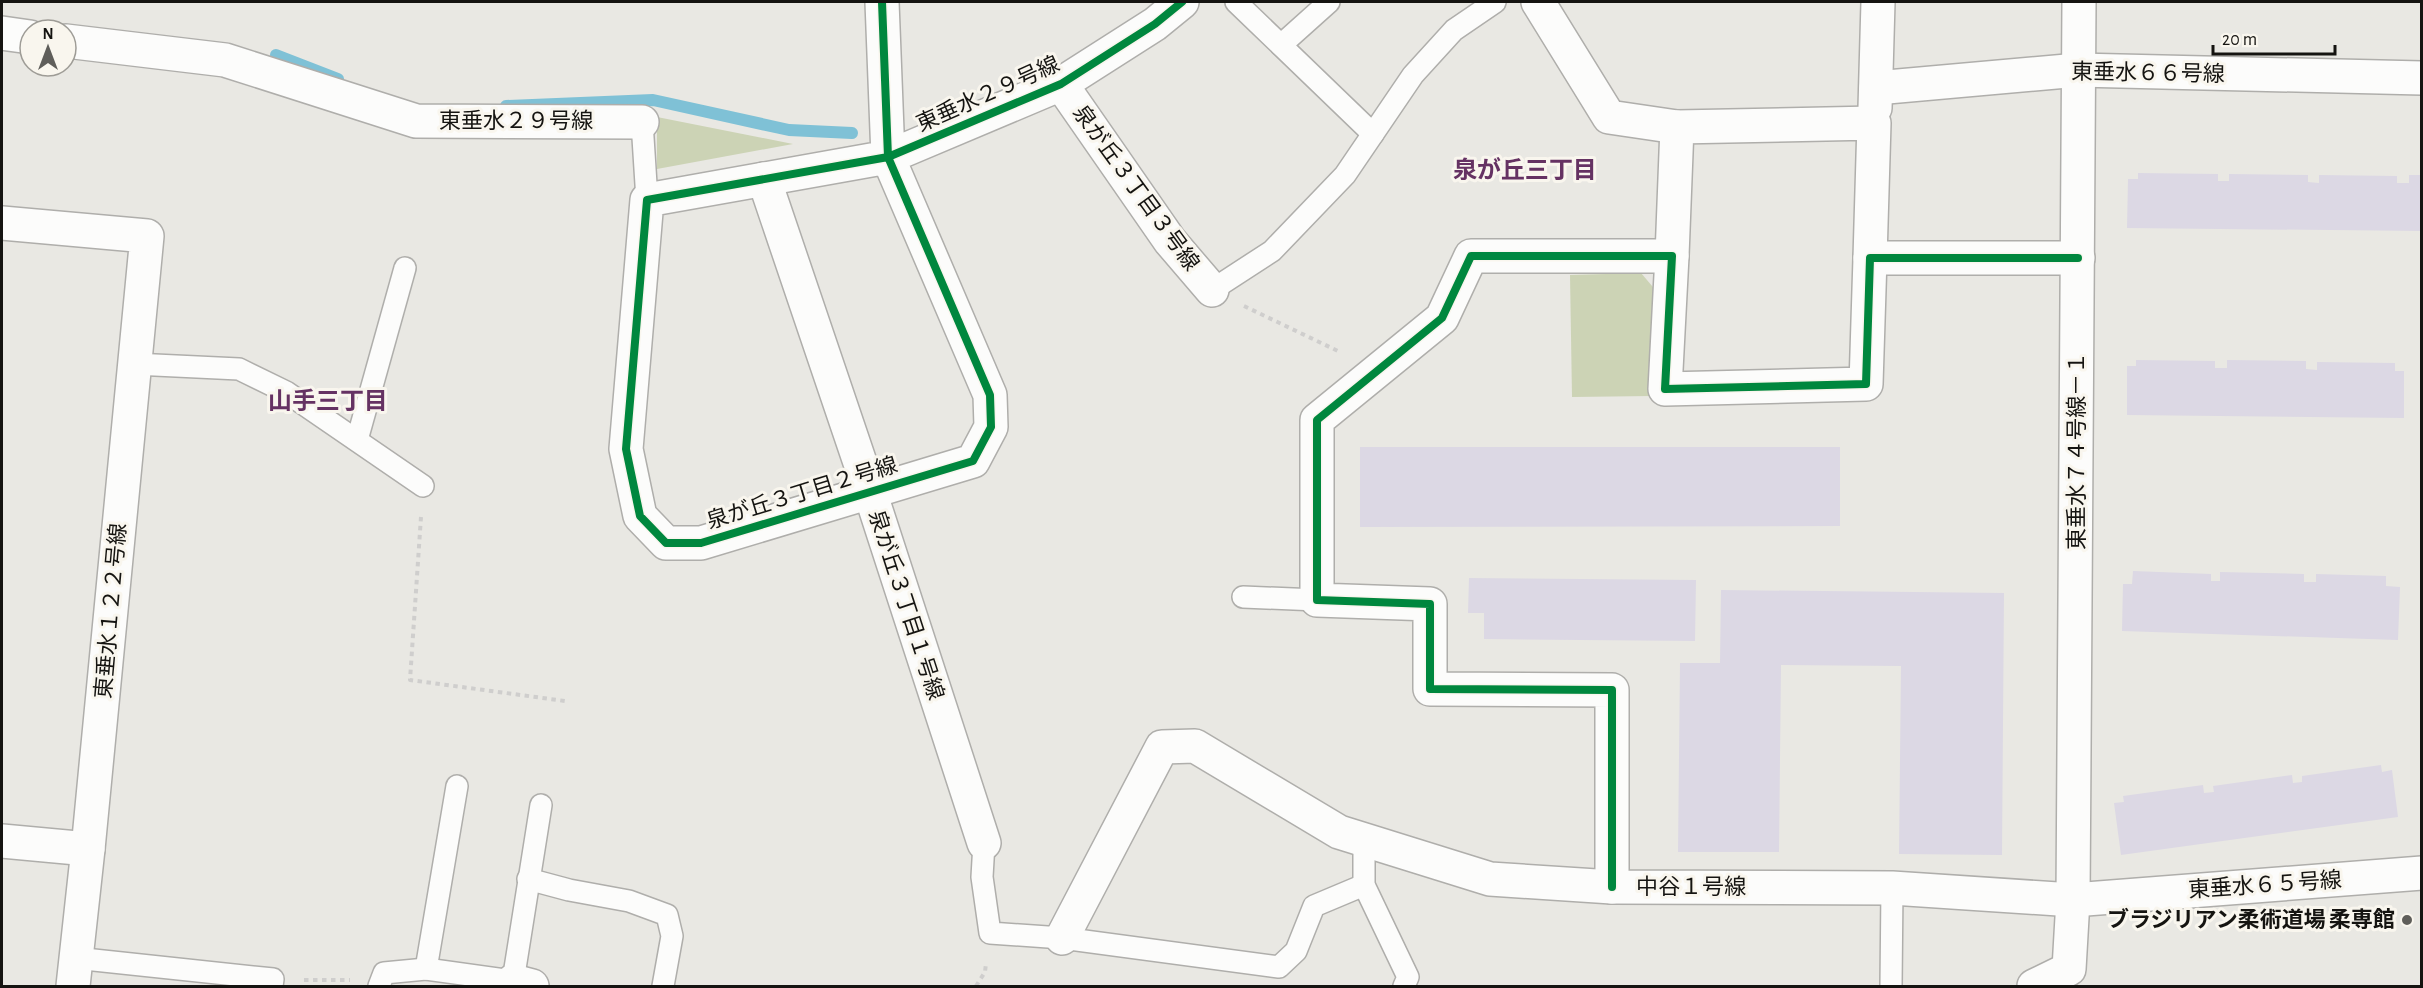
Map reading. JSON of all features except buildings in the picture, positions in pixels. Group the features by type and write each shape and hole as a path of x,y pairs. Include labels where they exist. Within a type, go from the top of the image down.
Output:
{"street":[{"path":"882,2 888,157"},
{"name":"東垂水２９号線","path":"647,200 888,157 1061,84 1155,24 1182,2"},
{"path":"1538,2 1609,117 1677,127 1874,123"},
{"path":"1677,127 1665,389 1866,384 1878,2"},
{"name":"東垂水７４号線－１","path":"2034,987 2069,969 2073,900 2079,2"},
{"path":"2,33 18,35"},
{"name":"東垂水２９号線","path":"78,42 225,60 416,121 642,122"},
{"name":"東垂水６６号線","path":"1875,88 2078,70 2421,78"},
{"name":"泉が丘３丁目３号線","path":"1061,84 1170,241 1212,290"},
{"name":"泉が丘３丁目２号線","path":"647,200 626,449 640,516 666,543 701,543 973,461 991,427 990,395 888,157"},
{"name":"泉が丘３丁目１号線","path":"764,179 870,492 984,843"},
{"name":"東垂水１２２号線","path":"2,223 147,236 74,973"},
{"path":"1612,887 1612,690 1430,689 1430,604 1317,600 1317,420 1442,318 1471,256 1672,256"},
{"path":"1870,258 2078,258"},
{"name":"中谷１号線","path":"1062,938 1162,747 1195,746 1339,832 1490,879 1612,887 1892,888 2073,900"},
{"path":"2,841 88,849"},
{"name":"東垂水６５号線","path":"2073,900 2421,873"}],"lane":[{"path":"1236,2 1373,134"},
{"path":"1281,45 1329,2"},
{"path":"1212,290 1272,251 1345,175 1413,75 1454,30 1495,2"},
{"name":"東垂水２９号線","path":"642,122 647,200"},
{"path":"357,440 405,268"},
{"path":"134,364 239,369 286,392 423,486"},
{"path":"1243,597 1317,600"},
{"path":"426,969 457,786"},
{"path":"382,980 426,969 519,985 528,879 541,805"},
{"path":"1364,840 1364,885 1408,977 1404,987"},
{"name":"泉が丘３丁目１号線","path":"984,843 982,878 990,933 1062,938"},
{"path":"528,879 569,890 629,901 667,915 672,936 663,987"},
{"path":"1062,938 1279,967 1296,951 1314,906 1364,885"},
{"path":"1891,987 1892,888"},
{"path":"74,973 272,983"}],"path":[{"path":"1212,290 1379,370"},
{"path":"423,486 410,680 565,700"},
{"path":"272,983 382,980"}],"green space":[{"path":"657,117 793,144 657,169"},
{"path":"1641,273 1658,293 1652,396 1572,397 1570,275"}],"waterway":[{"path":"276,55 338,79"},
{"path":"506,106 653,100 789,130 852,133"}],"cycle path":[{"path":"882,2 888,157 990,395 991,427 973,461 701,543 666,543 640,516 626,449 647,200 888,157 1061,84 1155,24 1182,2"},
{"path":"1612,887 1612,690 1430,689 1430,604 1317,600 1317,420 1442,318 1471,256 1672,256 1665,389 1866,384 1870,258 2078,258"}],"place":[{"name":"ブラジリアン柔術道場 柔専館","path":"2407,920"}],"district":[{"name":"泉が丘三丁目","path":"1525,171"},
{"name":"山手三丁目","path":"328,402"}]}
